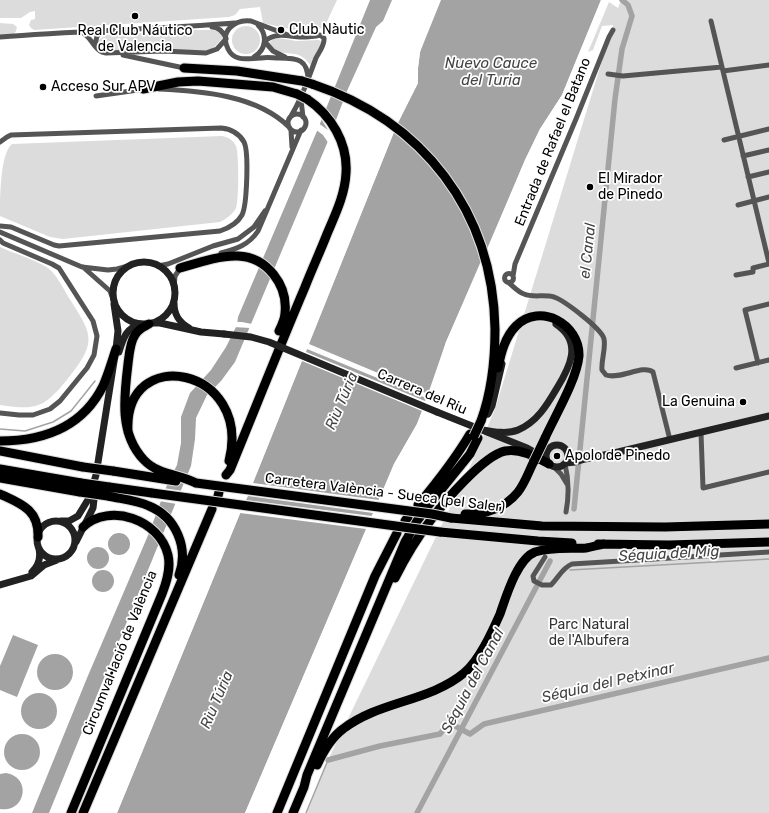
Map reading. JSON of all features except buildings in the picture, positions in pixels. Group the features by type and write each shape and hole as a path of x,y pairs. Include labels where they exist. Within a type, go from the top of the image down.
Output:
{"highway":[{"path":"184,68 237,71 308,82 330,90 377,113 400,130 424,152 441,171 456,193 477,235 486,262 493,298 495,334 487,385 470,454 417,521 405,542 307,775 304,787"},
{"path":"128,432 128,417 130,410 136,396 145,386 166,376 178,376 195,379 207,387 215,395 227,414 232,432 232,449 226,477 339,205 345,184 346,172 345,154 339,135 321,110 302,97 273,87 198,81 178,82 143,89"},
{"path":"180,268 228,256 242,256 255,260 267,268 278,280 284,292 286,306 285,315 259,380 240,446"},
{"path":"418,505 446,471 488,414 501,355 509,334 516,325 527,319 539,316 554,318 565,325 573,334 577,343 579,354 577,366 573,378 519,491 505,504 488,512 453,515"},
{"path":"149,324 136,332 132,343 125,395 126,420 128,432 142,459 160,475"},
{"path":"0,441 20,441 42,437 60,429 79,417 92,404 102,388 116,349"},
{"path":"0,451 83,467 160,475"},
{"path":"378,606 387,594 411,550 430,520 484,463 506,451 513,451 532,456 550,463"},
{"path":"0,469 81,487 108,496 137,502 154,508 167,518 174,527 180,538 182,548 183,559 180,572 139,672 135,688"},
{"name":"Carretera València - Sueca (pel Saler)","path":"160,475 188,478 196,483 432,514 453,515 542,526 666,527 769,524"},
{"path":"0,478 81,487 109,487 440,532 538,541 669,545 769,542"},
{"path":"0,494 16,502 33,514 37,523 38,537"},
{"name":"Circumval·lació de València","path":"83,813 212,509"},
{"name":"Circumval·lació de València","path":"71,813 164,587 169,566 165,545 155,532 147,525 130,518 109,515 95,519 83,527"},
{"path":"277,813 372,583 397,533"},
{"path":"293,813 304,787 330,744 343,729 361,718 422,696 442,687 456,680 466,672 486,642 499,616 513,581 520,568 531,554 544,550 588,548 604,544"}],"street":[{"path":"0,37 191,27 235,23 245,20 288,36"},
{"path":"711,21 769,264 752,268 753,272 736,275"},
{"path":"235,23 228,30 226,39 227,47 233,55 242,59 295,58 303,63 307,68 308,82"},
{"path":"257,24 262,30 265,41 273,51 286,57"},
{"path":"191,27 216,27 226,39"},
{"name":"Entrada de Rafael el Batano","path":"613,30 515,264 511,278 518,290 523,294 530,296 545,295 555,297 566,303 601,333 604,340 602,370 606,375 614,376 643,370 650,370 653,372 670,440"},
{"path":"95,46 97,36 101,32 105,31"},
{"path":"79,32 86,35 99,51 103,53 163,51 206,53 217,48 226,39"},
{"path":"252,58 259,54 265,41 276,36 320,36 324,38 324,44 316,58 302,97 288,122 292,141 291,153"},
{"path":"111,53 184,68"},
{"path":"610,75 623,76 769,65"},
{"path":"96,96 143,89 194,90 228,97 247,103 280,119 290,128 296,131 301,130"},
{"path":"193,331 178,320 175,313 175,276 180,268 190,261 233,250 248,243 258,231 265,218 269,205 301,130 305,126 302,97"},
{"path":"291,116 296,114 303,117"},
{"path":"0,142 7,137 12,136 221,128 237,133 244,142 246,153 244,209 234,224 220,231 59,246 11,227 0,226"},
{"path":"724,140 769,129"},
{"path":"743,156 769,150"},
{"path":"748,177 769,172"},
{"path":"738,205 769,197"},
{"path":"158,266 168,264 212,246 238,239 254,227 269,205"},
{"path":"0,232 82,267 108,270 117,269 140,262 152,263 158,266 170,277 174,288"},
{"path":"0,240 3,243 59,268 91,316 97,336 96,349 91,362 55,406 45,412 33,415 0,413"},
{"path":"0,585 26,578 35,574 44,565 68,555 74,547 90,515 94,503 96,475 114,371 118,331 113,287 115,281 128,266"},
{"path":"82,267 110,291 120,314 137,324 149,324"},
{"path":"114,371 125,334 130,328 160,320 169,312 174,300"},
{"path":"758,363 745,310 769,304"},
{"path":"477,429 503,432 516,431 530,424 540,414 563,378 571,360 572,349 569,339 559,326 548,321 536,320 523,324 516,331 505,350 492,406 488,414"},
{"name":"Carrera del Riu","path":"149,324 160,323 193,331 251,337 268,342 477,429 527,448 550,463"},
{"path":"736,368 769,360"},
{"path":"550,463 560,467 576,460 701,433 769,416"},
{"path":"701,433 703,488 769,472"},
{"path":"568,485 561,474 550,463 546,454 549,449 555,445 559,445 576,460"},
{"name":"Carrera del Riu","path":"527,448 549,449"},
{"path":"566,512 568,485 566,464 568,454"},
{"path":"26,578 34,570 38,563 40,556 38,537 41,528 52,521 73,520 82,512 89,498 96,475"},
{"path":"62,521 72,529 76,537 76,542"},
{"path":"39,547 47,556 54,559 59,559"},
{"path":"545,557 533,576 534,581 542,585 551,585 558,579 565,567 572,564 769,552"}],"green space":[{"name":"Real Club Náutico de Valencia","path":"0,0 337,0 324,28 298,31 263,23 260,7 240,9 235,15 229,17 34,30 29,25 31,20 35,19 35,11 30,12 21,18 0,18"},
{"name":"Parc Natural de l'Albufera","path":"621,0 769,0 769,813 307,813 328,760 477,452 495,409 613,25 602,26 593,50 588,52 609,2 618,8"},
{"path":"0,23 13,24 17,27 16,31 14,34 0,35"},
{"path":"246,26 256,30 260,40 256,50 246,54 236,50 232,40 236,30"},
{"path":"216,30 222,36 222,39 212,49 206,51 159,49 103,51 99,46 98,41 104,35"},
{"path":"279,38 296,41 319,40 322,42 311,66 300,55 274,50 269,43 273,39"},
{"path":"222,136 230,139 236,146 238,158 238,187 236,208 229,216 220,222 63,239 50,237 0,216 3,166 8,149 12,144"},
{"path":"0,247 48,268 60,282 78,311 87,332 87,349 76,368 51,397 38,405 30,407 0,405"}],"water":[{"path":"370,0 392,0 383,21 376,27 347,91 328,141 235,362 221,381 207,395 196,418 191,466 49,813 32,813 87,678 149,533 167,485 177,465 181,443 181,417 190,393 211,370 226,347 237,325 238,317 317,131"},
{"name":"Nuevo Cauce del Turia","path":"441,0 601,0 562,95 540,129 525,160 446,342 434,380 417,424 394,464 245,813 117,813 251,487 398,122 418,83 420,52"},
{"path":"119,533 127,536 130,544 127,552 119,555 111,552 108,544 111,536"},
{"path":"98,547 106,550 109,558 106,566 98,569 90,566 87,558 90,550"},
{"path":"103,570 111,573 114,581 111,589 103,592 95,589 92,581 95,573"},
{"path":"13,635 38,645 17,697 0,690 0,666"},
{"path":"59,654 68,659 72,665 72,679 68,685 59,690 51,690 42,685 38,679 37,668 42,659 48,655"},
{"path":"43,693 52,698 56,704 56,718 52,724 43,729 35,729 26,724 22,718 21,707 26,698 32,694"},
{"path":"26,734 35,739 39,745 39,759 35,765 26,770 18,770 9,765 5,759 4,748 9,739 15,735"},
{"path":"6,773 14,776 20,781 22,794 16,806 9,809 0,809 0,774"}],"pier":[{"path":"601,0 603,0 564,96 542,130 526,160 496,234 448,343 418,425 396,465 247,813 245,813 366,529 240,513 117,813 115,813 396,121 416,83 418,52 428,28 420,52 418,83 398,123 429,152 453,181 471,210 487,249 525,160 540,129 562,95","holes":["394,132 412,146 441,179 466,220 481,261 446,342 428,394 309,344","307,349 426,398 425,401 306,352","302,361 422,411 417,424 394,464 379,500 253,483","248,496 373,513 372,516 246,500"]},
{"path":"324,106 337,123 329,144 323,135 315,129 318,123 328,130 320,117"},
{"path":"235,322 252,324 250,328 234,327"},
{"path":"163,488 183,491 177,504 159,501"}],"waterway":[{"name":"el Canal","path":"574,509 615,99 622,49 632,16 628,5 622,0"},
{"path":"0,429 25,431 53,422 71,411 95,381"},
{"name":"Séquia del Mig","path":"570,570 769,559"},
{"name":"Séquia del Canal","path":"417,813 550,561"},
{"name":"Séquia del Petxinar","path":"457,727 470,734 484,724 769,658"},
{"name":"Séquia del Petxinar","path":"328,760 380,746 440,734 448,724 454,726"},
{"path":"306,813 328,760"}],"tunnel":[{"path":"551,544 566,512"}],"place":[{"name":"Real Club Náutico de Valencia","path":"135,16"},
{"name":"Club Nàutic","path":"281,30"},
{"name":"Acceso Sur APV","path":"43,87"},
{"name":"El Mirador de Pinedo","path":"590,187"},
{"name":"La Genuina","path":"743,402"},
{"name":"Apolo de Pinedo","path":"557,456"}],"water label":[{"name":"Riu Túria","path":"342,401"},
{"name":"Riu Túria","path":"217,700"}]}
